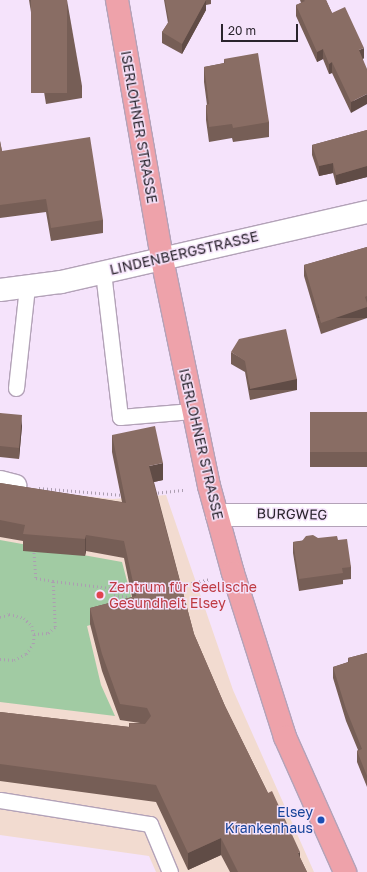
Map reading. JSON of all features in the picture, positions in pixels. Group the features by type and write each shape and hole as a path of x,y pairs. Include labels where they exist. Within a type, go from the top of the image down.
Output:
{"main road":[{"name":"ISERLOHNER STRASSE","path":"117,0 162,259 192,411 209,486 233,573 285,737 345,872"}],"street":[{"name":"LINDENBERGSTRASSE","path":"0,290 61,282 367,212"},
{"name":"BURGWEG","path":"217,515 367,515"}],"lane":[{"path":"103,272 120,417 192,411"},
{"path":"16,388 27,286"},
{"path":"0,800 150,824 170,872"}],"path":[{"path":"8,484 70,493 127,495"},
{"path":"148,493 209,486"},
{"path":"33,546 36,578 111,588 114,595 128,598"},
{"path":"180,586 233,573"},
{"path":"34,634 48,633 55,627 53,581"},
{"path":"0,617 9,614 24,618 32,626 34,634 33,644 26,654 14,660 0,659"}],"shaded area":[{"name":"Zentrum für Seelische Gesundheit Elsey","path":"0,487 113,499 166,495 233,690 314,872 156,872 149,856 0,835"}],"green space":[{"path":"0,540 122,562 135,611 87,626 101,685 115,716 0,702"}],"building":[{"path":"31,0 67,0 67,93 31,93"},
{"path":"165,0 206,0 182,44 162,32 169,21"},
{"path":"304,0 326,0 332,13 345,7 364,48 359,50 367,69 367,94 351,102 332,62 329,64 323,49 317,52 296,5 305,1"},
{"path":"258,53 269,122 233,128 232,124 209,127 206,105 209,104 204,67 225,63 224,59"},
{"path":"367,130 367,166 336,175 333,163 319,166 312,145"},
{"path":"90,137 103,220 51,228 46,199 0,205 0,141 2,151"},
{"path":"367,247 367,296 365,297 367,307 321,323 304,265"},
{"path":"286,329 297,379 250,389 245,361 231,352 239,339"},
{"path":"310,412 367,412 367,452 310,452"},
{"path":"0,413 22,415 19,448 0,446"},
{"path":"155,426 163,463 149,466 194,634 225,706 268,793 272,791 300,852 298,853 307,872 238,872 221,838 188,853 156,785 0,764 0,712 130,727 129,723 145,724 151,716 147,708 120,704 102,654 90,608 136,596 124,541 86,535 85,539 23,534 25,525 0,520 0,483 126,503 112,435"},
{"path":"313,535 318,538 337,536 338,540 347,539 351,567 342,568 343,573 299,579 293,542 302,541 306,536"},
{"path":"367,653 367,776 357,751 362,749 346,709 333,667 349,662 348,658"}],"place":[{"name":"Zentrum für Seelische Gesundheit Elsey","path":"100,595"},
{"name":"Elsey Krankenhaus","path":"321,820"}]}
